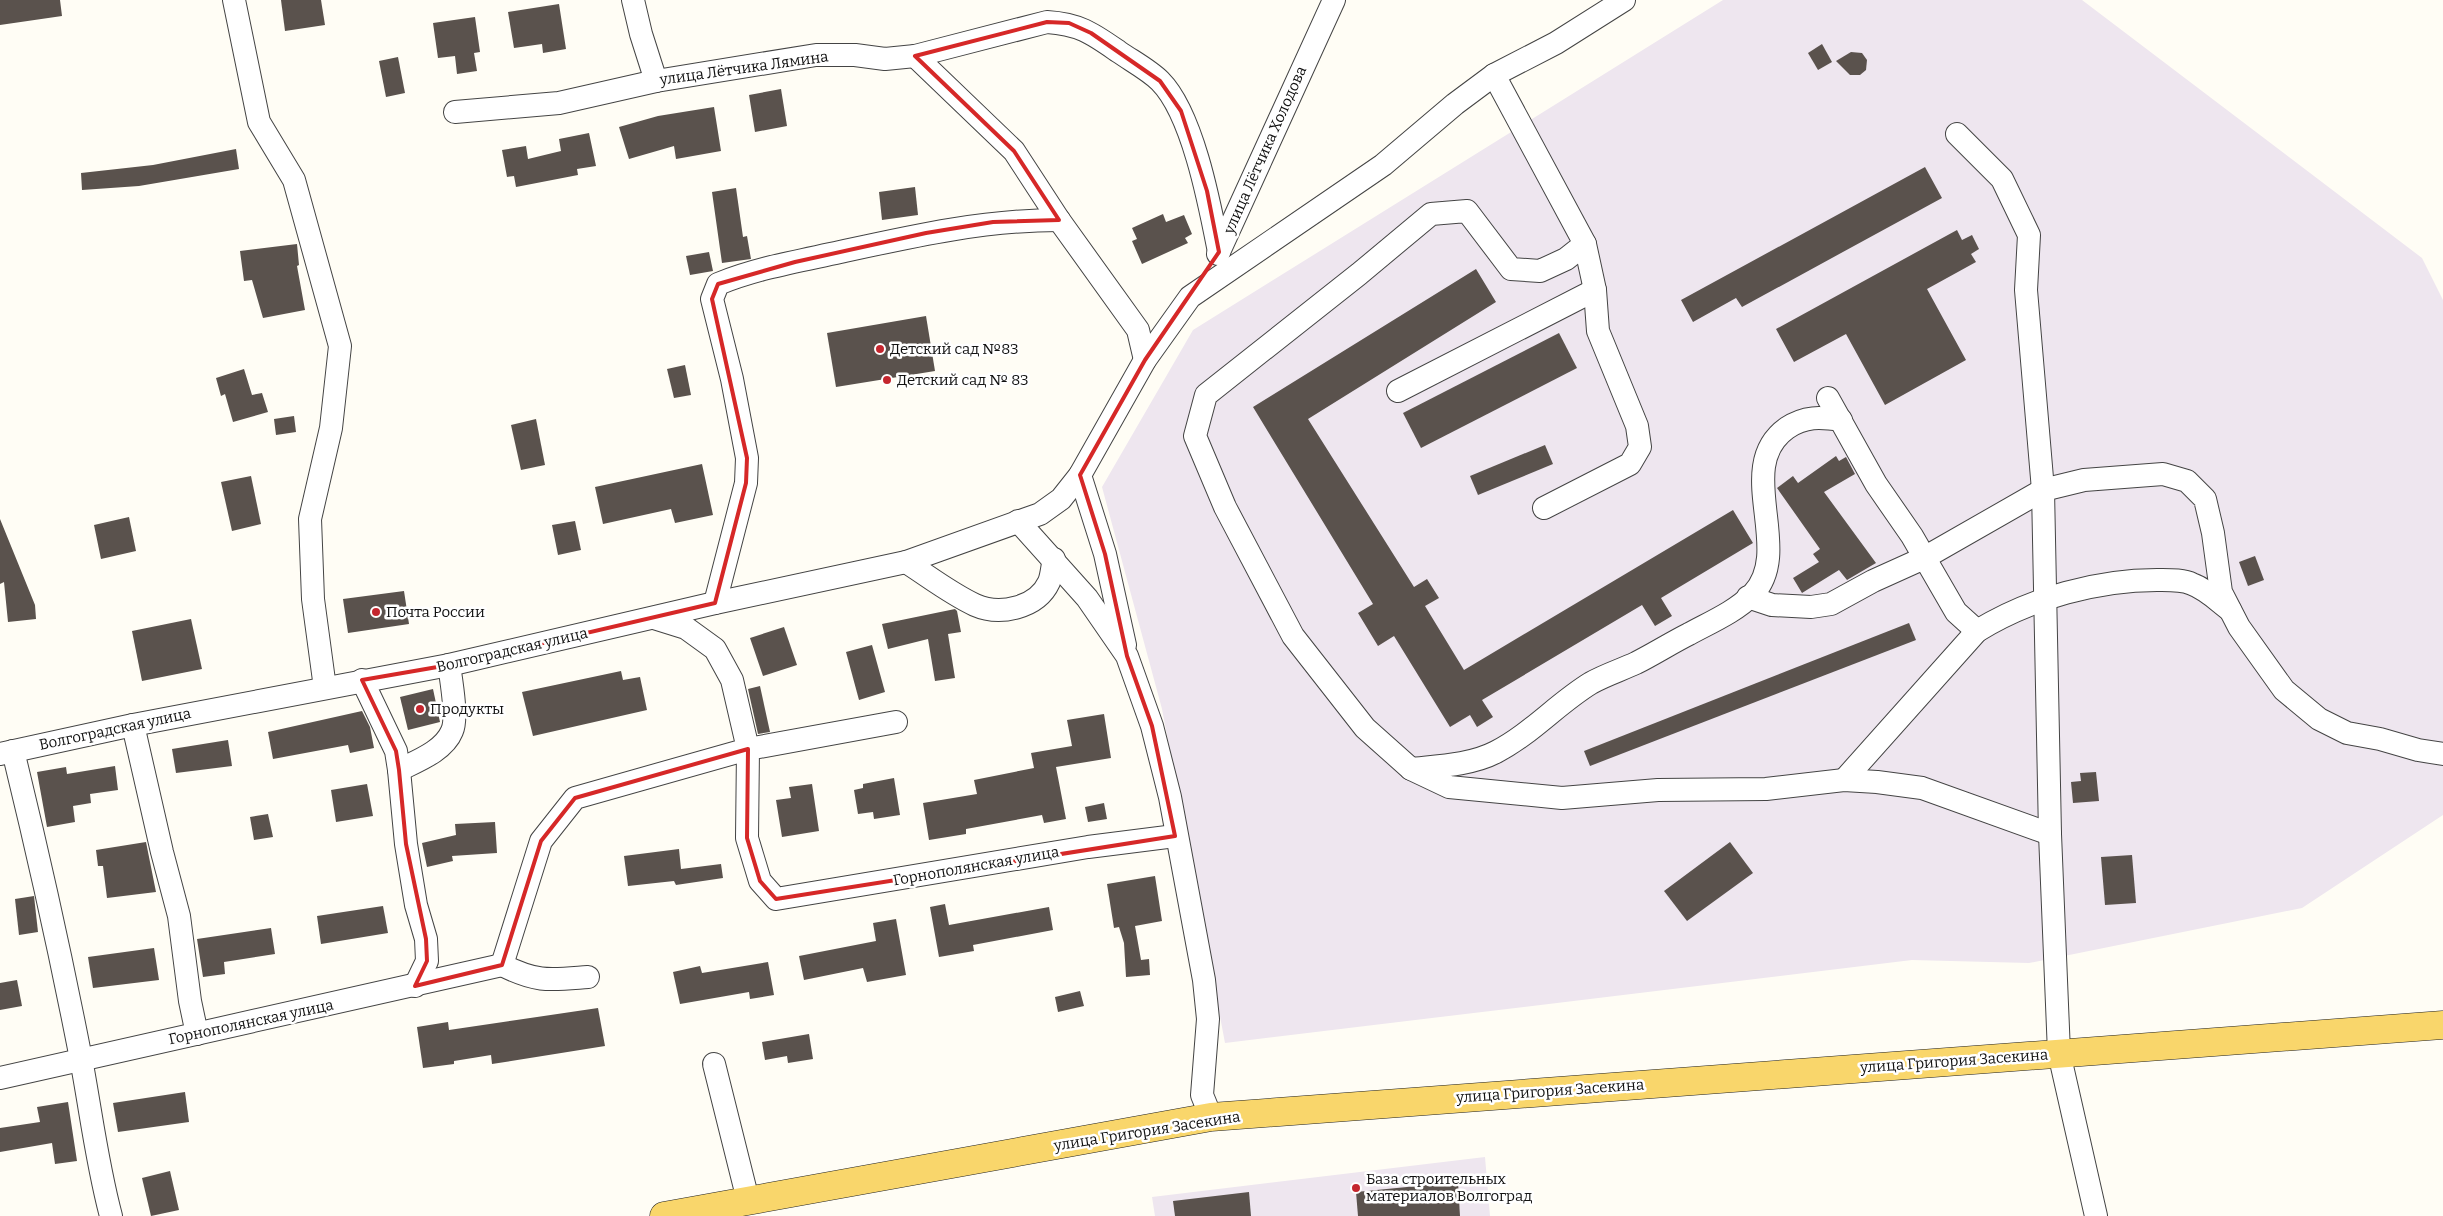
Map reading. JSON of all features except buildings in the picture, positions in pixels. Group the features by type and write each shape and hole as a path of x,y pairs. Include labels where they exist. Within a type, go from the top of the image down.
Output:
{"main road":[{"name":"улица Григория Засекина","path":"664,1216 1211,1117 2059,1052 2443,1025"}],"street":[{"path":"234,0 259,122 294,180 340,346 331,428 310,519 313,598 325,688"},
{"path":"633,0 641,34 656,81"},
{"name":"улица Лётчика Холодова","path":"1080,475 1145,360 1190,297 1219,252 1334,0"},
{"path":"1190,297 1383,165 1455,104 1494,75 1556,43 1624,0"},
{"name":"улица Лётчика Лямина","path":"455,112 559,103 656,81 816,55 855,55 885,59 915,56 1047,22 1069,23 1091,33 1160,81 1181,111 1207,191 1219,252"},
{"path":"915,56 1014,150 1059,220 1138,330 1145,360"},
{"path":"1494,75 1585,244 1595,290 1598,331 1633,418 1640,447 1630,464 1544,508"},
{"path":"1957,134 2002,179 2029,235 2026,290 2043,490 2047,599 2050,834 2059,1052 2096,1216"},
{"path":"1585,244 1566,259 1540,271 1511,269 1467,211 1431,214 1360,274 1206,395 1195,436 1225,507 1293,636 1364,728 1411,769 1449,787 1562,798 1658,790 1766,789 1844,780 1922,788 2050,834"},
{"path":"715,603 746,483 747,458 732,379 712,299 718,284 739,275 767,268 926,233 992,222 1059,220"},
{"path":"1398,391 1595,290"},
{"path":"1828,398 1876,484 1956,612 1977,631"},
{"path":"1411,769 1464,763 1495,753 1527,733 1591,683 1664,650 1688,634 1722,618 1754,593 1768,565 1764,460 1777,435 1796,421 1818,416 1841,420"},
{"path":"1748,597 1772,605 1811,607 1831,604 1873,581 1924,558 2043,490 2084,480 2121,475 2162,474 2187,481 2205,499 2213,533 2222,592 2262,661 2284,690 2319,719 2348,733 2443,754"},
{"path":"1080,475 1105,554 1127,656 1152,726 1170,797 1204,980 1208,1019 1202,1095 1211,1117"},
{"name":"Волгоградская улица","path":"6,752 133,725 449,664 715,603 906,562 1040,514 1061,499 1080,475"},
{"path":"1018,521 1087,598 1127,656"},
{"path":"906,562 976,606 997,611 1020,607 1040,595 1050,581 1054,559"},
{"path":"1844,780 1977,631 2002,615 2047,599 2101,585 2141,580 2174,580 2192,583 2231,610"},
{"path":"654,618 686,628 716,649 732,680 748,749"},
{"path":"399,770 429,755 453,730 454,705 449,664"},
{"path":"362,680 396,751 406,844 416,905 426,939 427,961 415,986"},
{"path":"588,977 545,981 525,976 502,965 541,841 575,798 748,749 896,722"},
{"path":"133,725 162,852 180,916 190,1001 197,1034"},
{"name":"Горнополянская улица","path":"748,749 747,838 760,881 776,899 1088,847 1176,836"},
{"path":"6,752 53,919 81,1060 94,1147 110,1216"},
{"name":"Горнополянская улица","path":"0,1078 502,965"},
{"path":"714,1064 748,1200"}],"highlighted area":[{"path":"1047,22 1069,23 1091,33 1160,81 1181,111 1207,191 1219,252 1145,360 1080,475 1105,554 1127,656 1152,726 1175,836 776,899 760,881 747,838 748,749 575,798 541,841 502,965 415,986 427,961 426,939 406,844 396,751 362,680 449,665 715,603 746,483 747,458 712,299 718,284 795,262 926,233 993,222 1059,220 1014,151 915,56"}],"shaded area":[{"path":"1723,0 2082,0 2422,258 2443,300 2443,815 2302,908 2029,963 1912,960 1225,1043 1162,709 1102,487 1193,330"},
{"name":"База строительных материалов Волгоград","path":"1485,1157 1490,1216 1155,1216 1152,1197"}],"place":[{"name":"Детский сад №83","path":"880,349"},
{"name":"Детский сад № 83","path":"887,380"},
{"name":"Почта России","path":"376,612"},
{"name":"Продукты","path":"420,709"},
{"name":"База строительных материалов Волгоград","path":"1356,1188"}]}
